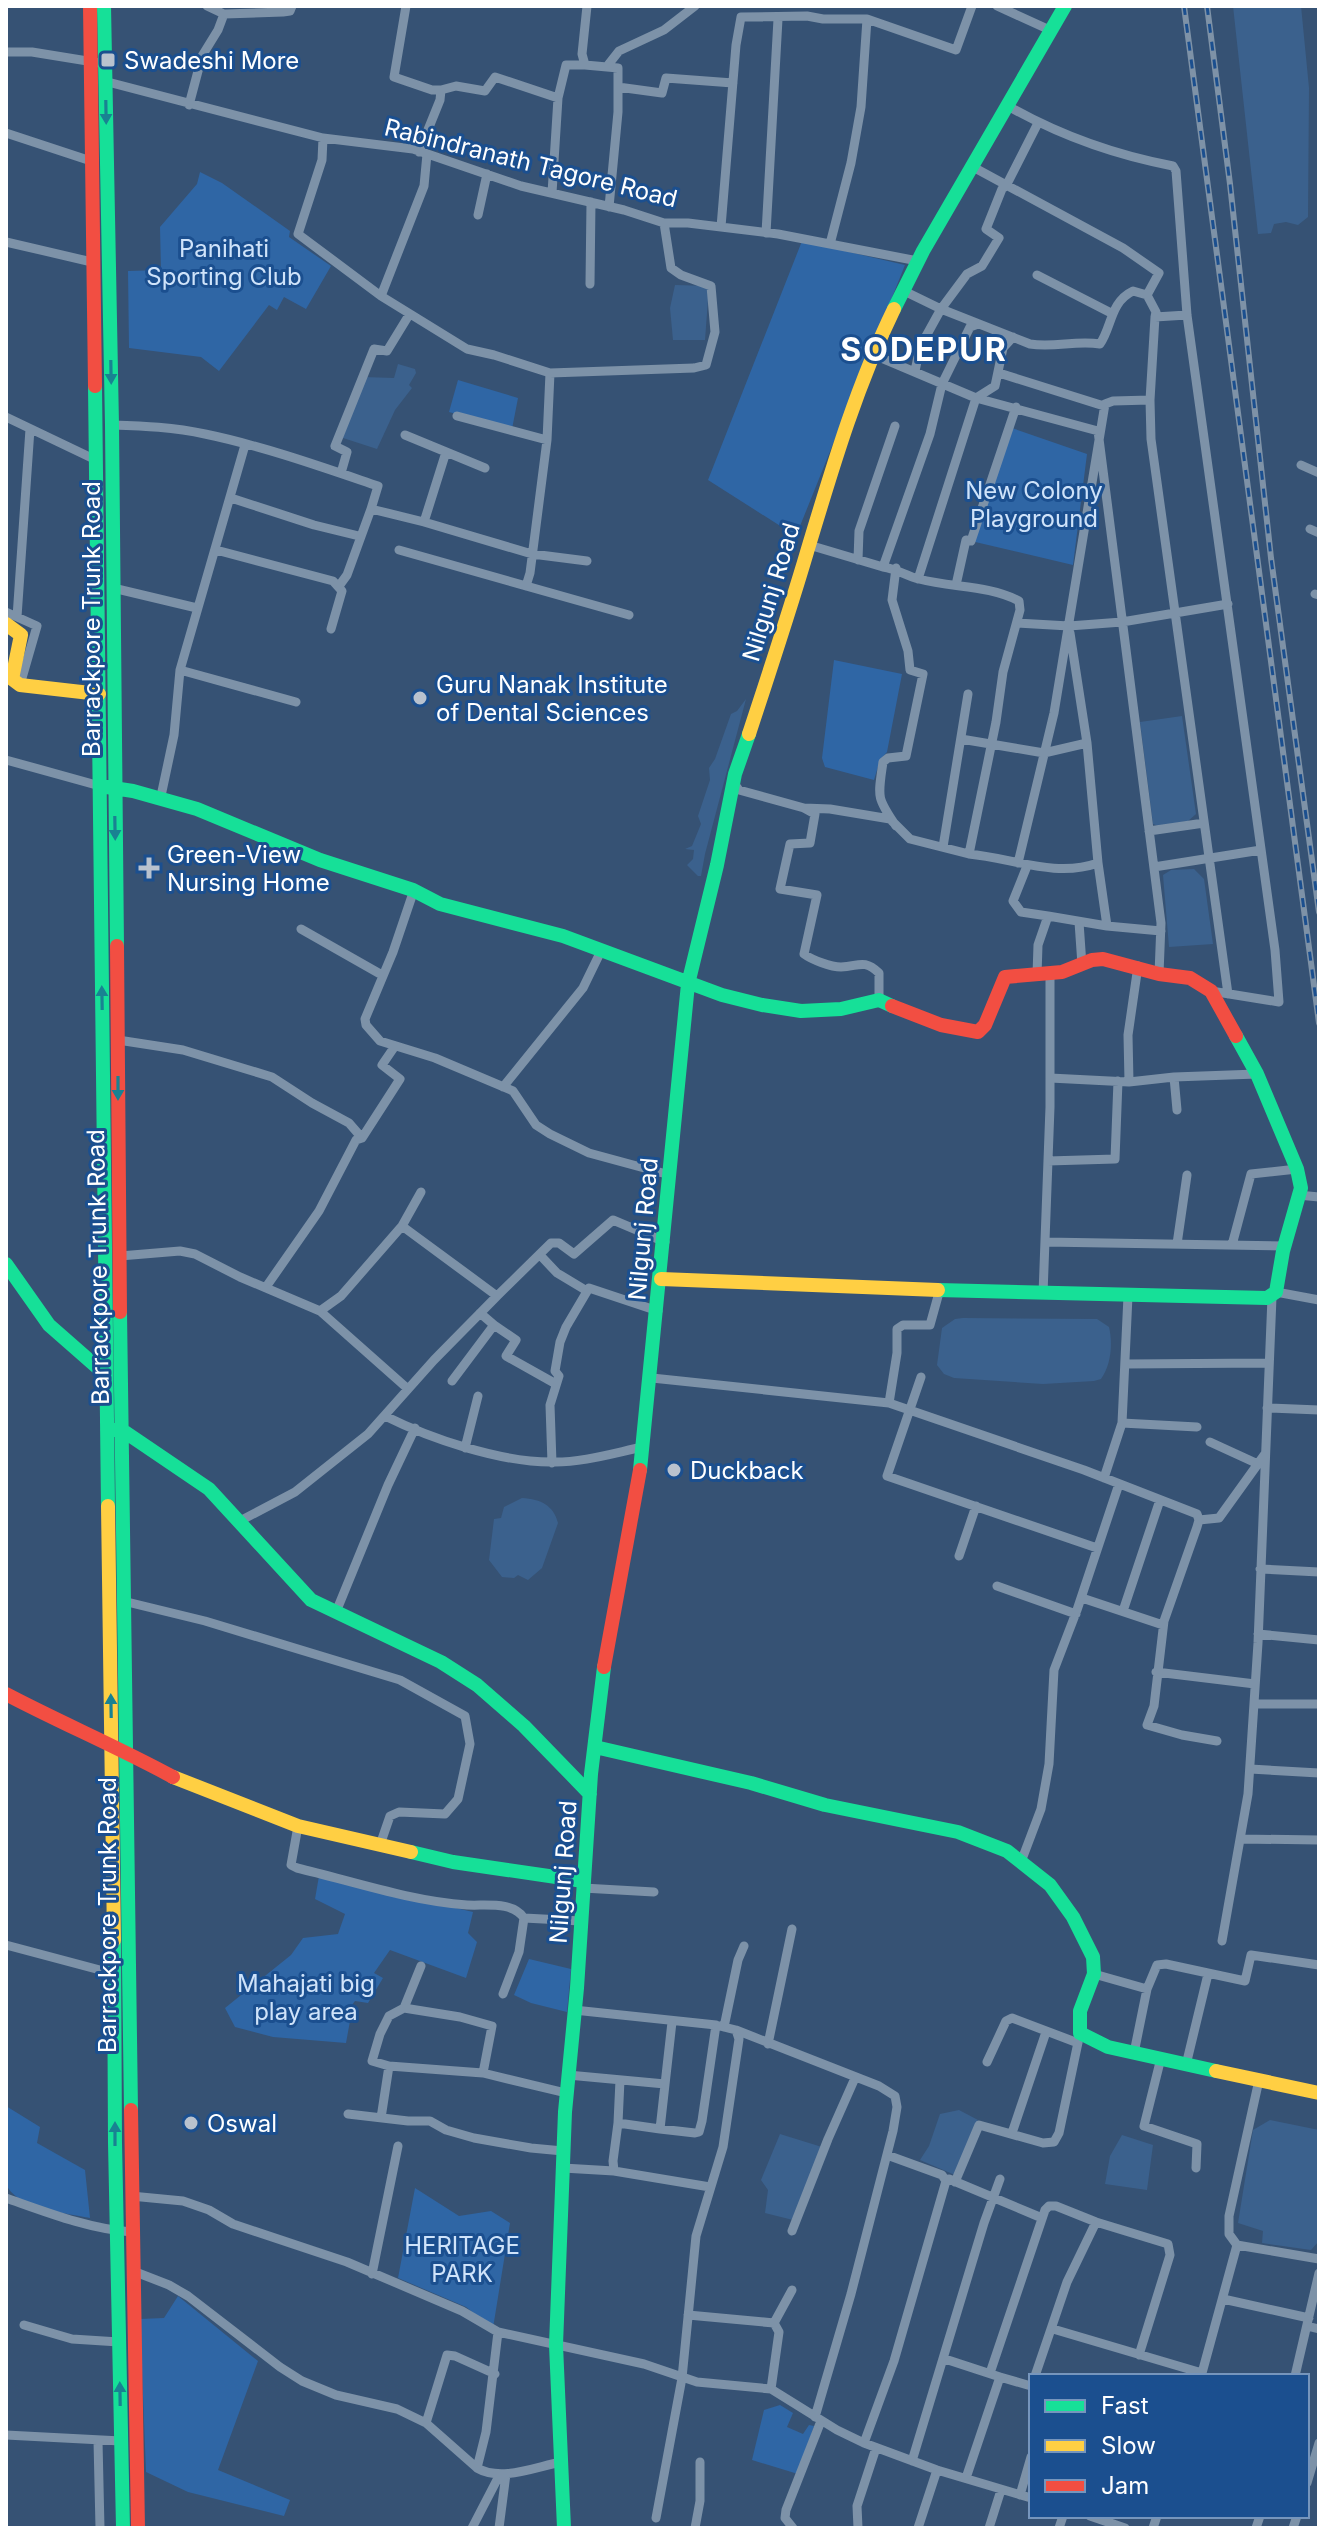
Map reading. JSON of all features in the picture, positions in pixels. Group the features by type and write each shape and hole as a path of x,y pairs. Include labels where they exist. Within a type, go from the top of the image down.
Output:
{"street":[{"name":"Barrackpore Trunk Road","path":"90,6 98,71 112,425 113,588 107,787 106,1375 115,1430 128,1752 133,2271 130,2512 123,2528"},
{"name":"Barrackpore Trunk Road","path":"104,6 91,161 99,694 107,787 118,1040 120,1256 112,1745 116,2231 121,2441 130,2512 138,2528"},
{"path":"207,6 224,14 283,12 290,11 292,6"},
{"path":"406,6 394,77 432,90 456,86 485,91 495,77 558,98"},
{"path":"585,65 582,54 587,6"},
{"path":"608,65 619,51 664,30 695,6"},
{"path":"721,227 741,17 867,19 956,50 972,6"},
{"path":"997,6 1052,31"},
{"name":"Nilgunj Road","path":"564,2528 556,2345 566,2093 590,1794 605,1660 633,1519 652,1378 688,984 734,783 845,427 872,354 918,261 1065,6"},
{"path":"189,105 202,56 224,14"},
{"path":"766,233 778,19"},
{"path":"830,244 854,149 861,107 867,19"},
{"name":"Rabindranath Tagore Road","path":"6,52 32,52 98,71 189,105 323,138 423,153 552,193 664,223 766,233 918,261"},
{"path":"552,193 558,98 566,65 608,65 618,68 609,207"},
{"path":"618,87 662,93 666,78 733,83"},
{"path":"381,296 424,186 423,153 441,90"},
{"path":"6,760 107,787 161,796 350,871 414,890 431,900 569,938 688,984 778,1008 833,1010 859,1007 879,1000 945,1025 978,1032 985,1025 1005,977 1044,974 1103,959 1159,974 1190,978 1211,991 1279,1002 1275,950 1187,315 1177,179 1173,166 1097,146 1038,123 1008,106"},
{"path":"915,371 920,347 941,309 967,274 982,266 999,238 986,229 1002,189 1038,123"},
{"path":"6,133 91,161"},
{"path":"323,138 322,160 298,234 381,296 467,349 550,373 706,365 715,332 711,286 671,268 664,223"},
{"path":"973,167 1123,248 1159,273 1147,295"},
{"path":"478,215 487,174"},
{"path":"590,284 591,202"},
{"path":"6,242 92,262"},
{"path":"1037,275 1113,314"},
{"path":"904,291 978,324 1046,346 1084,341 1100,344 1104,340 1106,326 1129,292 1147,295"},
{"path":"1147,295 1156,312 1150,400 1151,439 1228,994"},
{"path":"341,473 347,452 335,446 374,349 387,351 409,315"},
{"path":"1155,317 1187,315"},
{"path":"883,567 930,434 942,384 970,327 978,324"},
{"path":"918,579 976,398 995,386 1003,348 1013,337"},
{"path":"872,354 976,398 1098,431"},
{"path":"526,586 547,440 550,373"},
{"path":"999,373 1104,406"},
{"path":"1150,400 1108,401 1104,406 1069,626 1013,901 1021,912 1161,931"},
{"path":"956,585 966,540 971,541 1016,407"},
{"path":"457,416 547,440"},
{"path":"6,417 96,460"},
{"path":"112,425 158,426 206,434 378,486 347,575 339,586"},
{"path":"858,560 859,531 895,426"},
{"path":"12,620 30,429"},
{"path":"1098,431 1154,867 1161,931 1159,974"},
{"path":"405,435 485,468"},
{"path":"161,796 174,735 180,670 245,445"},
{"path":"424,522 446,452"},
{"path":"1301,465 1319,473"},
{"path":"231,498 359,536"},
{"path":"371,509 532,554 587,561"},
{"path":"809,545 896,568 918,579 1001,592 1019,601 969,854"},
{"path":"216,550 333,581 342,591 331,629"},
{"path":"399,550 629,615"},
{"path":"896,568 892,600 895,615 908,651 910,670 923,674 906,756 888,758 883,762 878,795 896,826"},
{"path":"113,588 197,608"},
{"path":"1017,623 1069,626 1122,622 1228,604"},
{"path":"6,612 21,635 12,679 20,685 99,694"},
{"path":"1069,626 1087,743 1107,926"},
{"path":"180,670 296,702"},
{"path":"943,847 968,694"},
{"path":"961,739 1045,753 1087,743"},
{"path":"734,783 739,790 804,808 815,814 810,843 790,844 780,889 817,895 804,954 841,967 854,963 872,967 879,973 879,1000"},
{"path":"804,808 890,819 910,839 1022,864 1073,867 1098,863"},
{"path":"1149,831 1204,823"},
{"path":"1154,867 1261,850"},
{"path":"414,890 365,1019 366,1025 380,1041 435,1058 513,1091 536,1125 589,1153 670,1175"},
{"path":"1043,1294 1050,1078 1044,974 1038,945 1048,916"},
{"path":"1079,922 1082,965"},
{"path":"301,929 382,975"},
{"path":"503,1087 583,988 601,951"},
{"path":"1048,1161 1115,1159 1138,966"},
{"path":"1211,991 1257,1074 1297,1169 1301,1188 1274,1294 1268,1363 1250,1769 1222,1941"},
{"path":"118,1040 183,1050 272,1077 349,1123 362,1138"},
{"path":"266,1287 311,1223 356,1140 362,1138 400,1079 382,1065 395,1046"},
{"path":"1050,1078 1124,1082 1257,1074"},
{"path":"1174,1077 1177,1110"},
{"path":"1232,1245 1251,1174 1297,1169"},
{"path":"1177,1244 1187,1175"},
{"path":"320,1311 341,1296 402,1226 421,1192"},
{"path":"1298,1195 1319,1197"},
{"path":"238,1522 295,1492 368,1434 480,1313 555,1242 574,1254 613,1220 665,1242"},
{"path":"402,1226 497,1296"},
{"path":"1045,1242 1284,1246"},
{"path":"120,1256 180,1251 195,1254 320,1311 408,1389"},
{"path":"540,1255 557,1273 587,1291"},
{"path":"6,1264 49,1325 106,1375"},
{"path":"661,1279 1043,1294 1274,1294 1319,1300"},
{"path":"552,1463 550,1405 559,1376 555,1371 560,1342 589,1288 658,1311"},
{"path":"889,1403 897,1353 897,1329 903,1325 930,1325 940,1289"},
{"path":"1104,1478 1122,1423 1128,1296"},
{"path":"480,1313 516,1340 506,1356 556,1384"},
{"path":"452,1381 494,1325"},
{"path":"1125,1364 1268,1363"},
{"path":"921,1377 887,1476 1097,1548"},
{"path":"652,1378 889,1403 1197,1514 1199,1520 1163,1625 1154,1706 1147,1725 1217,1741"},
{"path":"465,1448 478,1396"},
{"path":"1267,1408 1319,1410"},
{"path":"385,1416 465,1448 552,1463 643,1447"},
{"path":"1122,1423 1197,1427"},
{"path":"336,1612 415,1428"},
{"path":"115,1430 209,1489 311,1600 441,1662 477,1685 524,1726 590,1794"},
{"path":"1210,1442 1258,1464"},
{"path":"1199,1520 1219,1518 1265,1454"},
{"path":"1021,1862 1041,1809 1049,1764 1054,1670 1082,1598 1119,1484"},
{"path":"1123,1611 1160,1500"},
{"path":"959,1556 976,1506"},
{"path":"1260,1569 1319,1572"},
{"path":"997,1586 1076,1614"},
{"path":"1082,1598 1163,1625"},
{"path":"123,1601 205,1621 400,1680 465,1716 470,1744 458,1799 445,1814 399,1812 390,1816 380,1845"},
{"path":"1258,1634 1319,1640"},
{"path":"1156,1672 1255,1684"},
{"path":"6,1694 175,1778 298,1826 453,1862 583,1884 654,1892"},
{"path":"1254,1704 1319,1704"},
{"path":"595,1747 751,1783 825,1805 958,1832 1007,1851 1050,1885 1066,1905 1093,1957 1094,1974 1080,2011 1079,2038 1059,2133 1054,2142 1043,2143 979,2125 950,2180 894,2361 864,2443"},
{"path":"1250,1769 1319,1773"},
{"path":"298,1826 291,1865 297,1868 451,1904 518,1910 524,1918 519,1952 503,1994"},
{"path":"1241,1839 1319,1840"},
{"path":"524,1918 581,1921"},
{"path":"768,2044 792,1929"},
{"path":"6,1945 60,1962 115,1974"},
{"path":"618,2123 699,2132 720,2026 744,1946"},
{"path":"1134,2053 1147,1989 1157,1965 1166,1964 1245,1981 1251,1955 1319,1965"},
{"path":"404,2008 421,1966"},
{"path":"1094,1974 1147,1989"},
{"path":"1186,2065 1208,1974"},
{"path":"483,2073 492,2026 460,2017 404,2008 389,2016 372,2061 389,2066 483,2073 566,2093"},
{"path":"574,2010 736,2030 895,2096 897,2107 887,2155 818,2419 786,2510 788,2524 793,2528"},
{"path":"987,2062 1006,2021 1012,2018 1046,2032 1319,2093"},
{"path":"660,2129 672,2022"},
{"path":"656,2518 682,2378 696,2236 723,2147 731,2105 739,2039 736,2030"},
{"path":"1012,2133 1046,2032"},
{"path":"1161,2058 1144,2126 1197,2144 1196,2168"},
{"path":"381,2118 389,2066"},
{"path":"568,2075 665,2084"},
{"path":"792,2231 855,2078"},
{"path":"614,2171 620,2080"},
{"path":"1259,2080 1229,2216 1229,2234 1237,2245 1319,2259"},
{"path":"348,2114 430,2121 446,2130 474,2138 563,2151"},
{"path":"372,2274 398,2146"},
{"path":"887,2155 1042,2218"},
{"path":"563,2168 614,2171 710,2187"},
{"path":"912,2461 1000,2179"},
{"path":"131,2196 183,2201 209,2210 233,2224 347,2262 462,2311 498,2332 644,2364 682,2378 771,2389 864,2443 937,2470 1029,2497"},
{"path":"6,2198 51,2214 116,2231 132,2232"},
{"path":"966,2478 1042,2218 1049,2206 1168,2244 1170,2255 1139,2355"},
{"path":"1036,2374 1067,2282 1096,2222"},
{"path":"1053,2329 1202,2374 1237,2245"},
{"path":"133,2271 188,2296 302,2381 336,2395 397,2409 426,2423 477,2468 487,2473 503,2474 561,2462"},
{"path":"1295,2374 1319,2273"},
{"path":"774,2323 792,2290"},
{"path":"1223,2299 1308,2322 1319,2329"},
{"path":"688,2315 774,2323"},
{"path":"771,2389 779,2332 774,2323"},
{"path":"24,2325 72,2339 119,2342"},
{"path":"477,2468 495,2374 498,2332"},
{"path":"426,2423 447,2355 495,2374"},
{"path":"945,2359 1029,2386"},
{"path":"6,2435 121,2441"},
{"path":"98,2441 100,2528"},
{"path":"1309,2476 1319,2443"},
{"path":"858,2528 857,2506 876,2448"},
{"path":"695,2528 700,2501 700,2462"},
{"path":"1020,2495 1029,2464"},
{"path":"918,2528 937,2470"},
{"path":"472,2528 503,2474"},
{"path":"499,2528 503,2474"},
{"path":"989,2528 1001,2490"},
{"path":"1095,2518 1120,2527"}],"green space":[{"name":"Panihati Sporting Club","path":"200,172 222,183 290,231 289,237 331,266 306,309 284,297 277,310 269,305 219,371 201,357 129,348 128,271 161,270 160,227 197,184"},
{"path":"802,241 905,265 796,536 708,480"},
{"path":"458,380 518,398 512,429 449,412"},
{"name":"New Colony Playground","path":"1012,428 1087,454 1073,565 971,541"},
{"path":"834,660 902,674 887,752 880,760 874,780 825,767 822,758"},
{"name":"Mahajati big play area","path":"319,1876 473,1912 468,1933 477,1942 466,1978 390,1950 374,1973 383,1978 368,2003 355,2001 343,2017 350,2021 346,2043 273,2037 235,2027 225,2008 291,1955 303,1938 338,1934 345,1914 315,1899"},
{"path":"529,1959 571,1969 567,2012 531,2003 514,1995"},
{"path":"6,2106 40,2127 37,2143 85,2170 90,2218 30,2204 10,2191 4,2167"},
{"name":"HERITAGE PARK","path":"415,2188 459,2216 491,2211 510,2223 493,2328 466,2307 398,2278"},
{"path":"178,2296 258,2361 218,2470 290,2500 284,2516 188,2492 146,2472 140,2319 164,2318"},
{"path":"780,2405 793,2413 787,2427 803,2434 809,2425 814,2426 798,2474 752,2460 764,2410"}],"shaded area":[{"path":"1233,6 1301,6 1309,88 1308,217 1298,225 1286,222 1274,224 1271,233 1258,234"},
{"path":"675,285 709,286 705,340 673,340 670,308"},
{"path":"398,364 415,369 416,373 409,385 412,388 395,410 377,449 340,437 363,377 394,378"},
{"path":"746,699 701,876 698,876 687,865 693,859 694,850 685,849 692,846 701,824 698,816 710,780 709,768 731,714"},
{"path":"1182,716 1196,814 1188,821 1158,826 1153,824 1140,722"},
{"path":"1194,869 1204,879 1213,944 1169,947 1163,875 1171,870"},
{"path":"955,1319 1097,1319 1109,1327 1109,1361 1101,1379 1094,1381 1043,1384 954,1378 944,1374 937,1365 942,1328"},
{"path":"522,1498 546,1504 558,1523 542,1568 528,1580 518,1575 514,1578 502,1577 489,1560 494,1519 501,1518 504,1507"},
{"path":"959,2110 978,2120 955,2175 920,2160 929,2146 940,2114"},
{"path":"1270,2120 1319,2130 1319,2241 1311,2250 1262,2243 1263,2231 1238,2223 1253,2130"},
{"path":"780,2134 822,2147 793,2220 765,2213 768,2190 761,2180"},
{"path":"1122,2135 1153,2145 1147,2190 1105,2184 1110,2156"}],"railway":[{"path":"1184,6 1319,1023"},
{"path":"1207,6 1271,558 1319,912"}],"traffic: fast":[{"path":"104,6 117,946"},
{"path":"894,309 923,251 1065,6"},
{"path":"95,386 108,1506"},
{"path":"640,1470 688,984 735,774 749,734"},
{"path":"100,786 133,791 197,809 320,860 413,890 440,904 563,936 722,995 801,1011 841,1009 879,1000 892,1006"},
{"path":"938,1290 1267,1298 1276,1292 1283,1251 1301,1188 1297,1169 1257,1074 1236,1036"},
{"path":"6,1264 49,1325 106,1375"},
{"path":"120,1312 131,2110"},
{"path":"107,1430 122,1430 209,1489 311,1600 441,1662 477,1685 524,1726 590,1794"},
{"path":"564,2528 556,2345 565,2112 577,1988 591,1774 604,1667"},
{"path":"595,1747 751,1783 825,1805 958,1832 1007,1851 1050,1885 1073,1917 1093,1957 1094,1974 1080,2011 1080,2033 1108,2047 1216,2071"},
{"path":"411,1852 453,1862 583,1881"},
{"path":"114,1940 123,2528"}],"traffic: slow":[{"path":"749,734 846,429 894,309"},
{"path":"6,624 21,635 12,679 20,685 99,694"},
{"path":"661,1279 938,1290"},
{"path":"108,1506 114,1940"},
{"path":"173,1777 298,1826 411,1852"},
{"path":"1216,2071 1319,2093"}],"traffic: jam":[{"path":"90,6 95,386"},
{"path":"117,946 120,1312"},
{"path":"892,1006 941,1025 978,1032 985,1025 1005,977 1062,972 1103,959 1159,974 1190,978 1211,991 1236,1036"},
{"path":"604,1667 640,1470"},
{"path":"6,1694 173,1777"},
{"path":"131,2110 138,2528"}],"place":[{"name":"Swadeshi More","path":"108,60"},
{"name":"Guru Nanak Institute of Dental Sciences","path":"420,698"},
{"name":"Green-View Nursing Home","path":"149,868"},
{"name":"Duckback","path":"674,1470"},
{"name":"Oswal","path":"191,2123"}],"district":[{"name":"SODEPUR","path":"924,349"}]}
